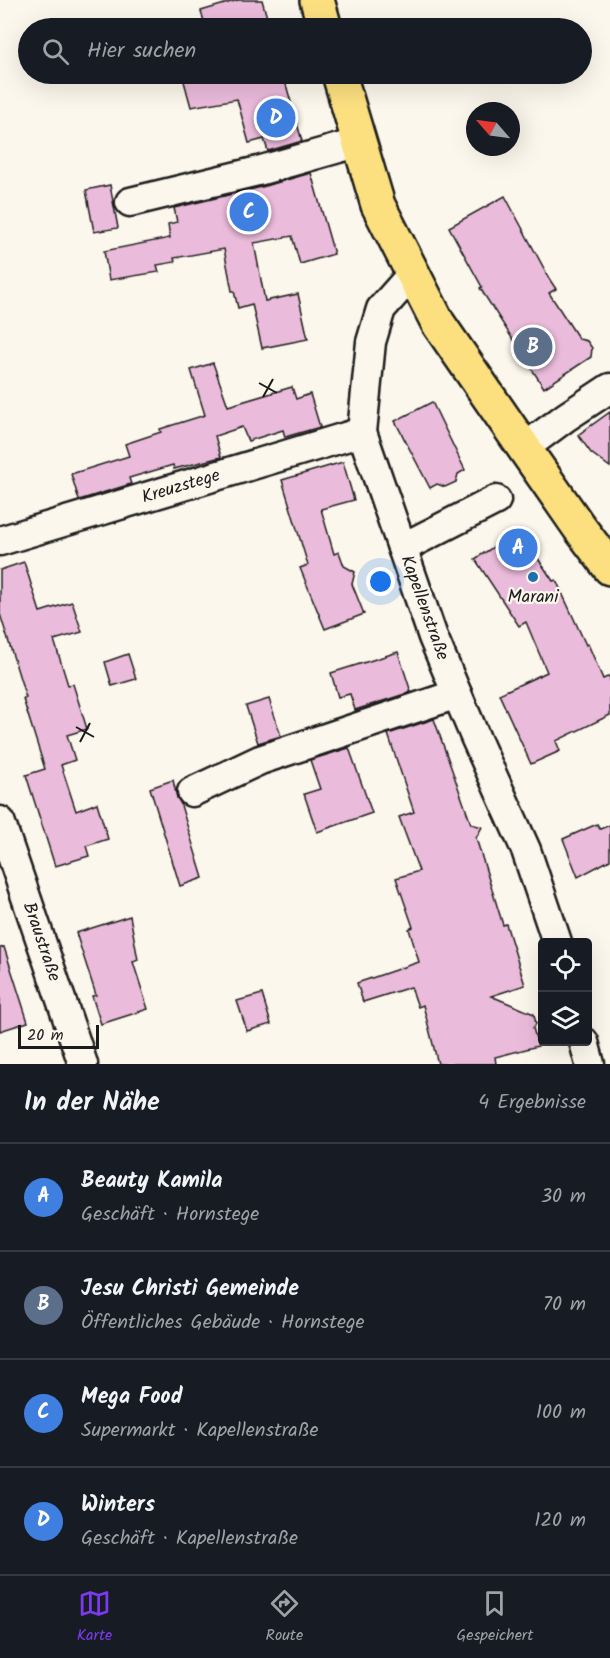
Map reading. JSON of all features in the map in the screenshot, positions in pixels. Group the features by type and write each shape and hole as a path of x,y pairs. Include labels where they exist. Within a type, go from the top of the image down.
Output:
{"main road":[{"path":"317,0 322,18"},
{"path":"342,84 378,205 438,323 579,527 610,568"}],"street":[{"path":"130,202 258,171 360,142"},
{"name":"Kapellenstraße","path":"413,273 381,309 371,342 362,432 433,637 526,850 556,938"},
{"path":"524,448 610,388"},
{"name":"Kreuzstege","path":"0,541 362,432"},
{"path":"402,548 496,500"},
{"path":"192,792 260,760 457,694"},
{"name":"Braustraße","path":"0,821 83,1064"},
{"path":"585,1046 590,1064"}],"building":[{"path":"238,0 262,0 267,18 203,18 201,11"},
{"path":"185,84 286,84 302,141 268,151 264,139 249,143 237,99 191,107"},
{"path":"311,173 334,254 300,264 292,236 254,243 265,301 298,294 308,339 262,348 252,304 238,308 234,291 232,291 224,249 174,258 175,262 157,265 159,272 109,280 104,251 170,238 168,224 177,222 174,208"},
{"path":"110,185 118,228 94,232 86,190"},
{"path":"505,196 556,289 549,293 579,339 587,341 592,348 591,357 544,388 480,288 482,287 449,227"},
{"path":"213,363 228,406 292,387 296,399 310,394 320,427 285,437 283,430 248,441 242,427 215,436 221,457 174,469 173,465 129,478 131,484 79,500 71,474 129,456 125,444 161,432 160,429 205,415 191,370"},
{"path":"432,402 465,470 458,474 456,482 445,487 437,484 430,488 395,421"},
{"path":"610,412 610,467 591,453 578,435"},
{"path":"343,462 354,500 321,509 334,554 339,552 344,566 355,572 352,584 364,614 325,629 300,568 308,565 282,480"},
{"path":"519,530 553,581 556,580 603,679 610,676 610,715 556,741 560,751 531,764 499,694 547,672 526,622 519,626 475,559"},
{"path":"24,562 40,612 72,602 82,632 54,640 68,685 73,684 87,729 67,735 75,760 61,765 76,811 97,803 108,839 86,846 89,856 55,866 26,775 45,769 0,614 0,570"},
{"path":"398,652 411,692 355,710 350,694 338,697 331,673"},
{"path":"128,654 136,679 112,686 105,662"},
{"path":"269,699 281,736 258,743 246,706"},
{"path":"434,719 471,824 482,827 476,838 503,925 506,924 525,985 491,996 534,1014 536,1024 533,1028 538,1046 495,1057 496,1064 438,1064 423,1005 418,1007 411,987 363,1002 357,983 419,962 409,929 413,927 396,878 419,871 399,817 414,812 388,734"},
{"path":"349,748 372,813 317,832 304,794 320,789 310,760"},
{"path":"173,780 203,878 180,886 150,788"},
{"path":"597,824 600,829 610,825 610,860 578,877 563,839"},
{"path":"130,916 138,960 133,962 148,1009 101,1024 92,996 96,995 76,933"},
{"path":"4,947 28,1022 0,1031 0,948"},
{"path":"262,994 271,1024 247,1031 237,1001"}],"place":[{"name":"Winters","path":"276,118"},
{"name":"Mega Food","path":"249,212"},
{"name":"Jesu Christi Gemeinde","path":"533,347"},
{"name":"Beauty Kamila","path":"518,548"},
{"name":"Marani","path":"533,577"}]}
